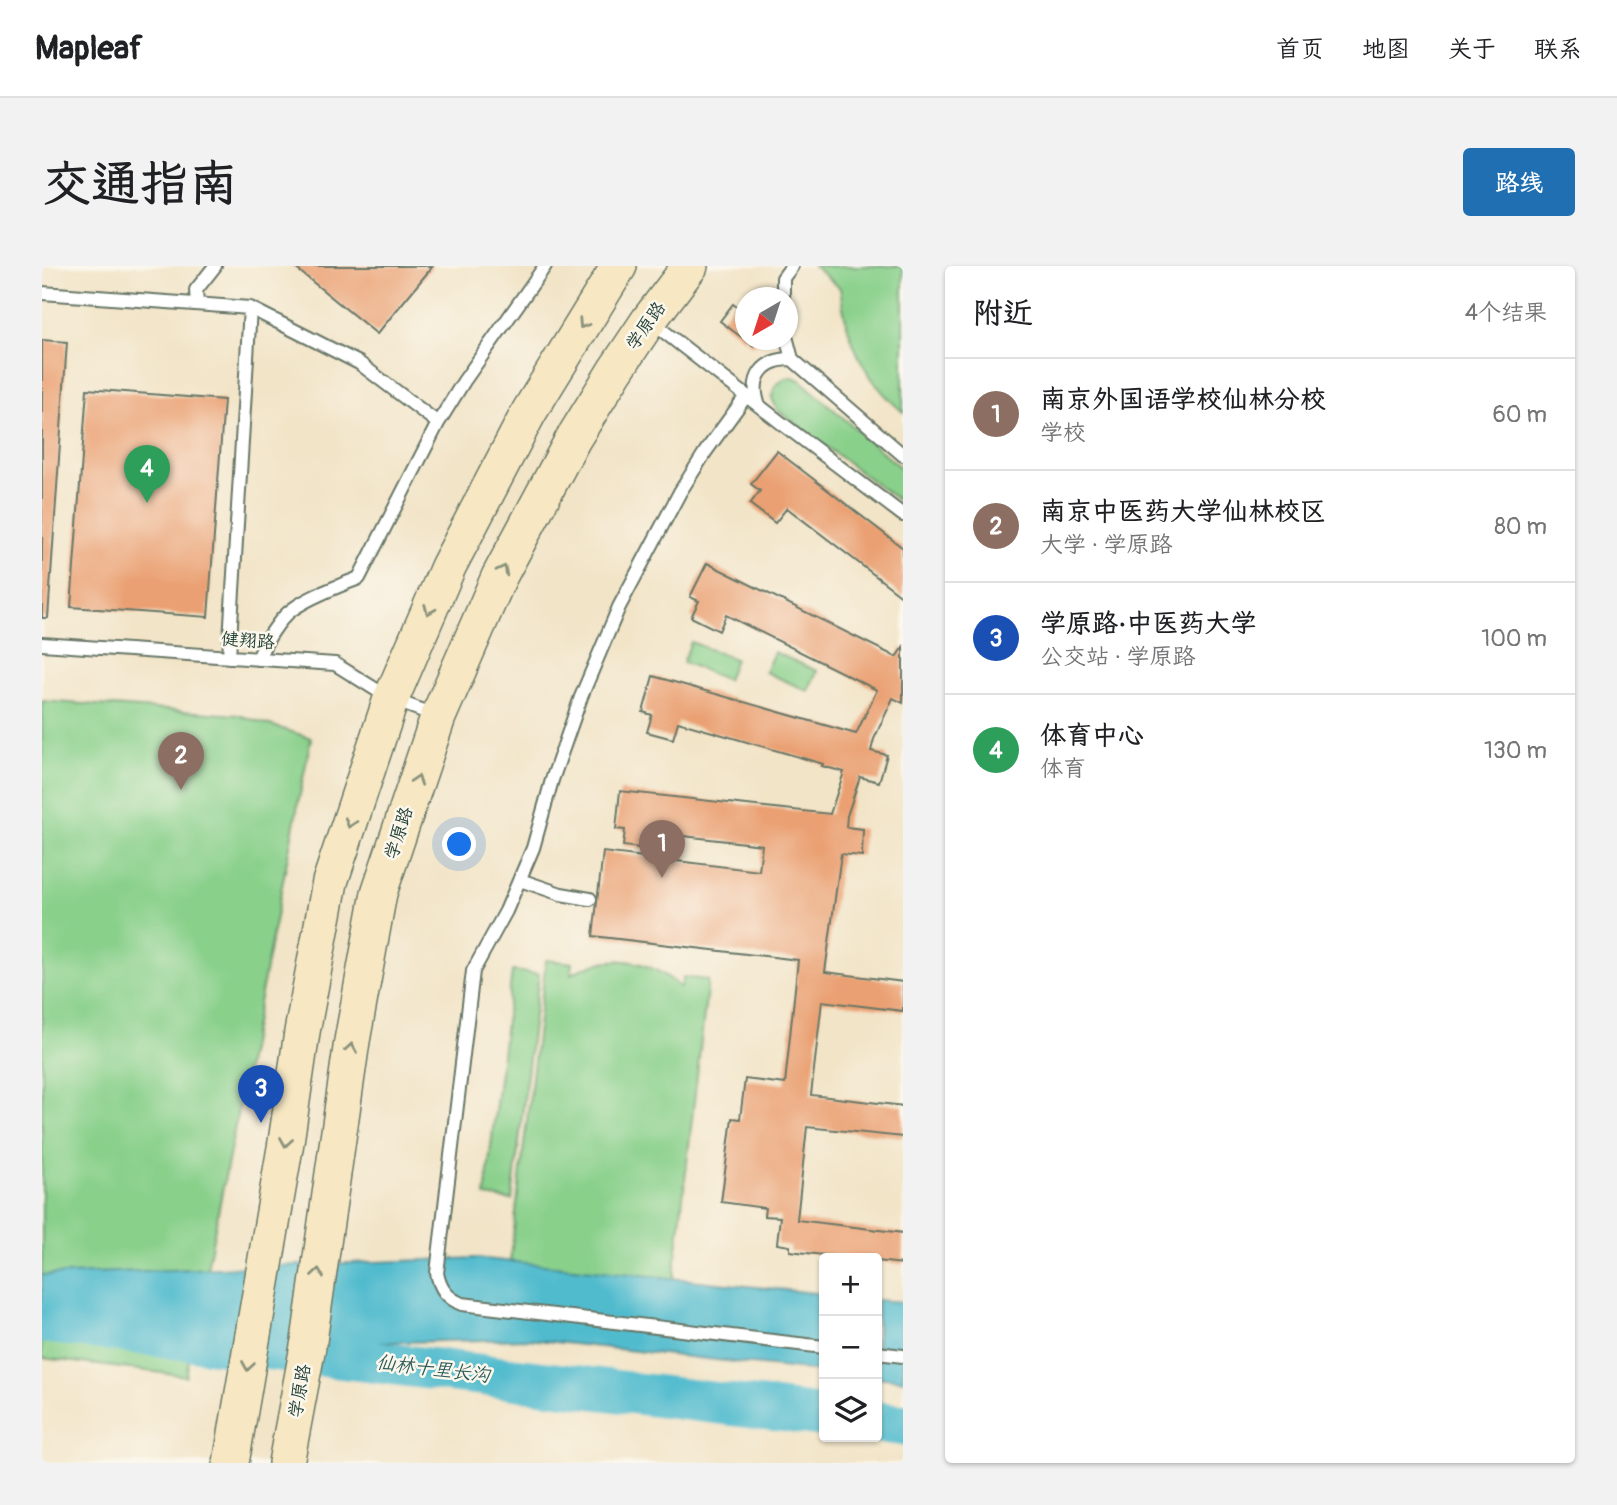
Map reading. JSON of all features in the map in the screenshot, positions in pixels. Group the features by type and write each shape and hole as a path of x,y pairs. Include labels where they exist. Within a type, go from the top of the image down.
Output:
{"street":[{"path":"231,1463 302,1032 330,882 391,699 448,567 523,424 572,340 620,266"},
{"name":"学原路","path":"286,1463 309,1341 352,1041 379,893 438,717 505,565 573,439 649,320 690,266"}],"lane":[{"path":"197,304 196,290 215,266"},
{"path":"258,659 265,642 291,610 359,578 438,423 464,381 545,266"},
{"path":"783,287 783,278 792,266"},
{"path":"42,293 250,308 359,363 438,423"},
{"path":"229,657 250,308"},
{"path":"649,320 903,515"},
{"path":"790,350 792,359 903,455"},
{"path":"759,406 755,385 763,369 781,359 792,359"},
{"path":"746,396 680,492 619,607 581,697 552,780 533,848 490,942 473,971 437,1273 442,1289 454,1301 463,1304 819,1346"},
{"name":"健翔路","path":"42,644 335,664 391,699 438,717"},
{"path":"520,880 561,894 590,899"},
{"path":"882,1354 903,1356"}],"green space":[{"path":"814,266 903,266 903,412 877,385 859,356 847,324 840,288"},
{"path":"786,378 800,380 903,470 903,504 777,410 772,398 775,386"},
{"path":"691,642 735,659 727,680 683,662"},
{"path":"774,652 817,671 808,691 765,672"},
{"path":"42,701 238,715 311,738 186,1376 42,1358"},
{"path":"546,960 572,963 571,974 600,963 628,961 655,970 681,988 683,977 708,980 672,1293 509,1271"},
{"path":"512,971 539,974 512,1200 485,1196"}],"water":[{"path":"476,1258 819,1293 819,1371 528,1339 360,1343 42,1333 42,1275"},
{"path":"882,1300 903,1302 903,1380 882,1378"}],"building":[{"path":"293,266 433,266 377,334"},
{"path":"733,304 735,306 735,332 720,321"},
{"path":"42,340 67,342 48,618 42,618"},
{"path":"87,389 224,400 208,617 71,607"},
{"path":"777,451 903,548 903,597 787,508 775,523 750,504 760,491 751,484"},
{"path":"707,563 896,657 903,647 903,703 893,698 871,751 887,755 879,782 860,777 847,816 846,827 863,829 862,856 841,854 825,972 903,982 903,1011 822,1001 811,1095 903,1106 903,1137 807,1127 797,1220 903,1233 903,1264 882,1262 882,1253 819,1254 790,1251 790,1246 777,1244 780,1217 764,1216 765,1208 721,1202 732,1118 740,1119 745,1079 785,1084 798,960 593,936 603,852 759,871 762,845 657,833 655,850 623,846 625,830 616,829 620,791 830,814 844,772 678,722 673,739 647,732 652,715 643,712 653,676 856,734 877,690 726,615 719,631 691,617 699,601 690,597"}],"waterway":[{"name":"仙林十里长沟","path":"42,1322 819,1415"},
{"name":"仙林十里长沟","path":"882,1423 903,1425"}],"place":[{"name":"体育中心","path":"147,503"},
{"name":"南京中医药大学仙林校区","path":"181,790"},
{"name":"南京外国语学校仙林分校","path":"662,878"},
{"name":"学原路·中医药大学","path":"261,1123"}]}
